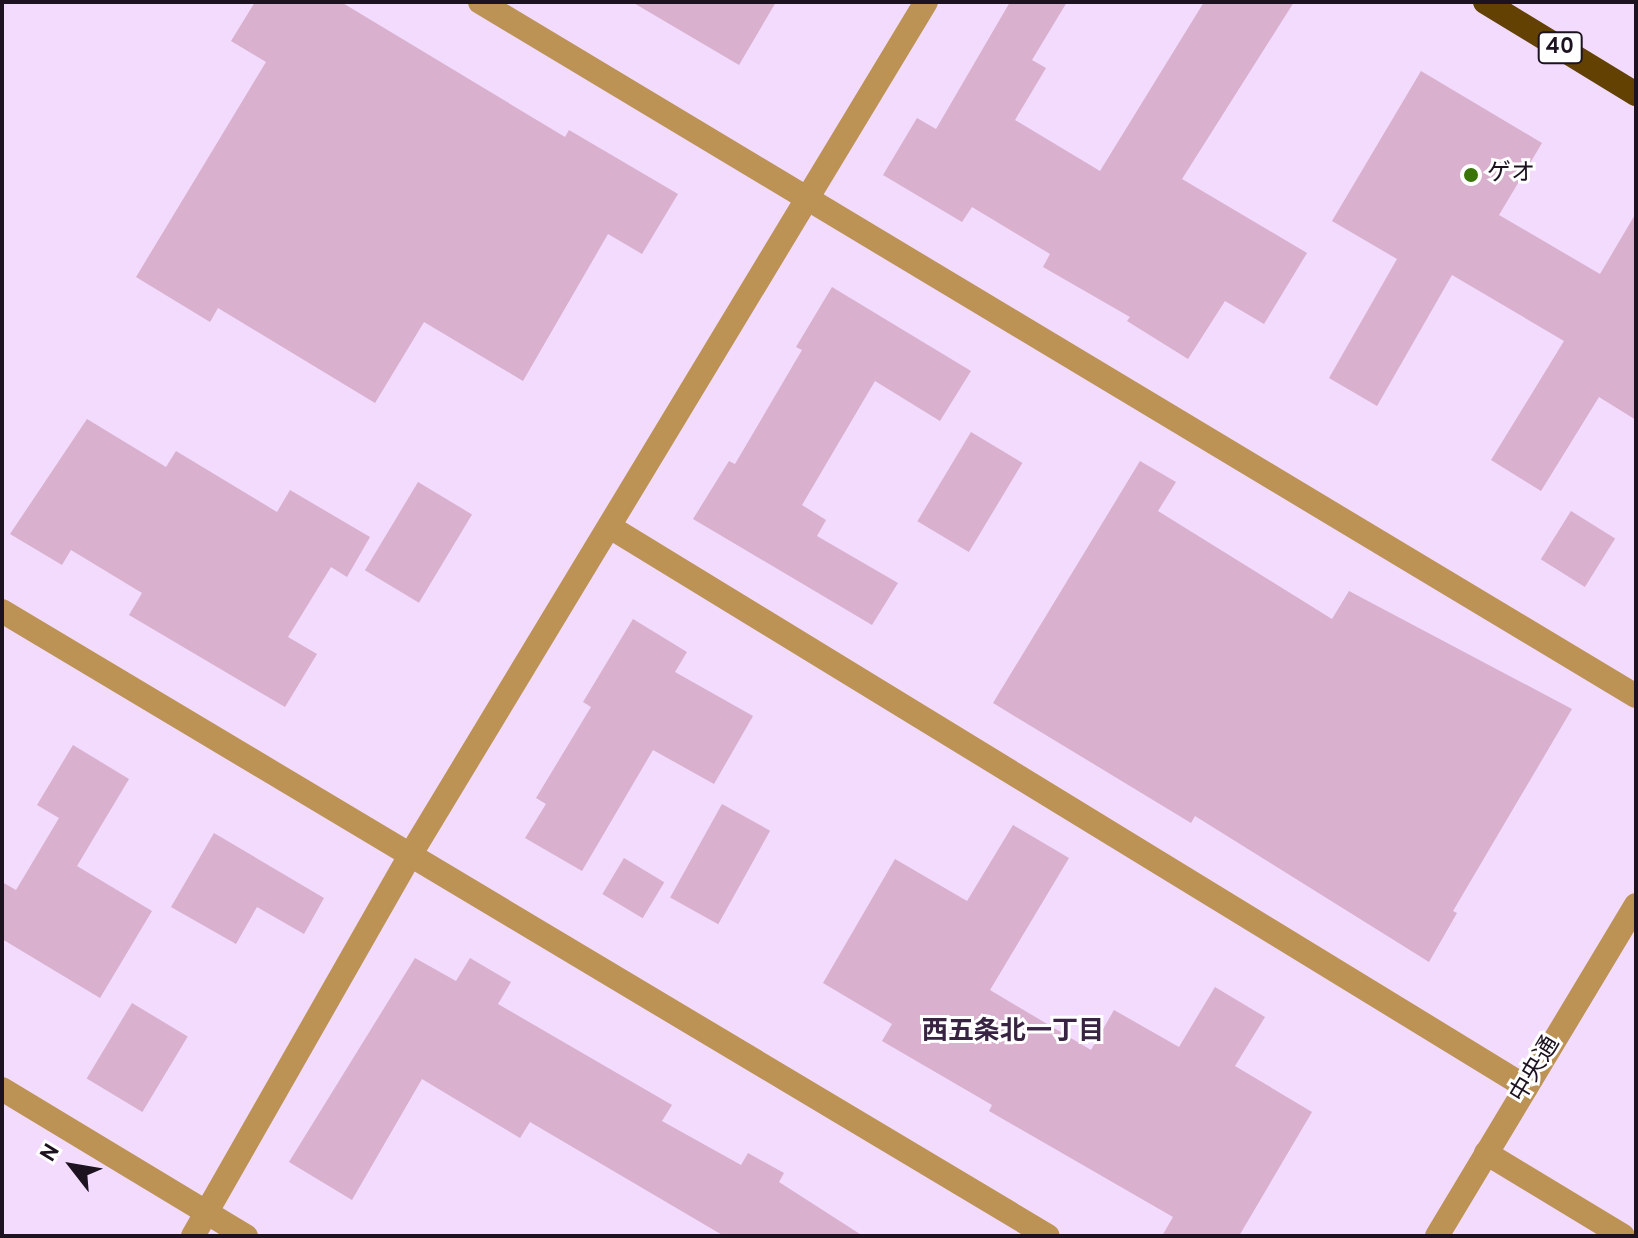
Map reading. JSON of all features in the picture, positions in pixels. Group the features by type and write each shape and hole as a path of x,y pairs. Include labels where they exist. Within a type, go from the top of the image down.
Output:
{"highway":[{"name":"40","path":"1485,2 1636,94"}],"street":[{"path":"480,2 1636,696"},
{"path":"193,1236 409,857 926,2"},
{"path":"610,527 1526,1087"},
{"path":"2,611 409,857 1048,1236"},
{"name":"中央通","path":"1437,1236 1636,905"},
{"path":"2,1089 246,1236"},
{"path":"1486,1153 1623,1236"}],"building":[{"path":"255,2 341,2 565,137 569,130 678,194 642,254 608,234 523,381 424,322 375,403 218,308 210,322 136,277 266,62 231,41"},
{"path":"632,2 776,2 739,65"},
{"path":"1010,2 1067,2 1032,60 1046,68 1015,120 1100,171 1204,2 1294,2 1182,179 1307,253 1264,324 1225,301 1188,359 1127,321 1130,317 1043,267 1050,254 972,207 962,222 883,175 917,118 936,129"},
{"path":"1421,71 1542,143 1499,215 1600,274 1636,213 1636,420 1599,397 1541,491 1491,460 1564,341 1452,275 1377,406 1329,378 1397,259 1332,221"},
{"path":"832,287 971,371 940,421 875,381 802,505 826,520 817,536 898,583 872,625 693,519 729,461 735,464 802,350 796,347"},
{"path":"87,419 166,467 176,451 277,512 290,490 370,537 347,577 331,567 288,637 317,654 285,707 129,615 142,593 71,550 62,565 10,534"},
{"path":"971,432 1022,463 969,552 917,521"},
{"path":"1140,461 1176,482 1158,511 1332,619 1349,591 1572,709 1453,911 1457,913 1429,962 1195,816 1191,823 993,703"},
{"path":"418,482 472,514 419,603 365,570"},
{"path":"1571,511 1615,539 1585,587 1541,559"},
{"path":"633,619 687,652 675,672 753,716 714,784 653,750 582,871 525,838 546,804 536,798 591,707 583,702"},
{"path":"73,745 129,779 77,866 152,911 100,998 2,939 2,882 16,890 59,818 37,805"},
{"path":"722,804 770,831 718,924 670,898"},
{"path":"1013,825 1069,858 990,990 1091,1050 1114,1010 1179,1047 1215,987 1265,1017 1235,1066 1312,1112 1239,1236 1162,1236 1173,1217 989,1111 992,1105 882,1041 892,1024 823,983 895,859 967,901"},
{"path":"214,833 324,898 304,934 257,907 236,944 171,907"},
{"path":"624,858 664,882 643,918 602,894"},
{"path":"415,958 456,981 470,958 511,982 498,1004 672,1105 662,1121 741,1165 748,1153 784,1173 779,1182 863,1236 724,1236 530,1122 520,1138 422,1079 352,1200 289,1162"},
{"path":"132,1003 188,1036 142,1112 87,1078"}],"place":[{"name":"ゲオ","path":"1471,175"}],"district":[{"name":"西五条北一丁目","path":"1013,1033"}]}
